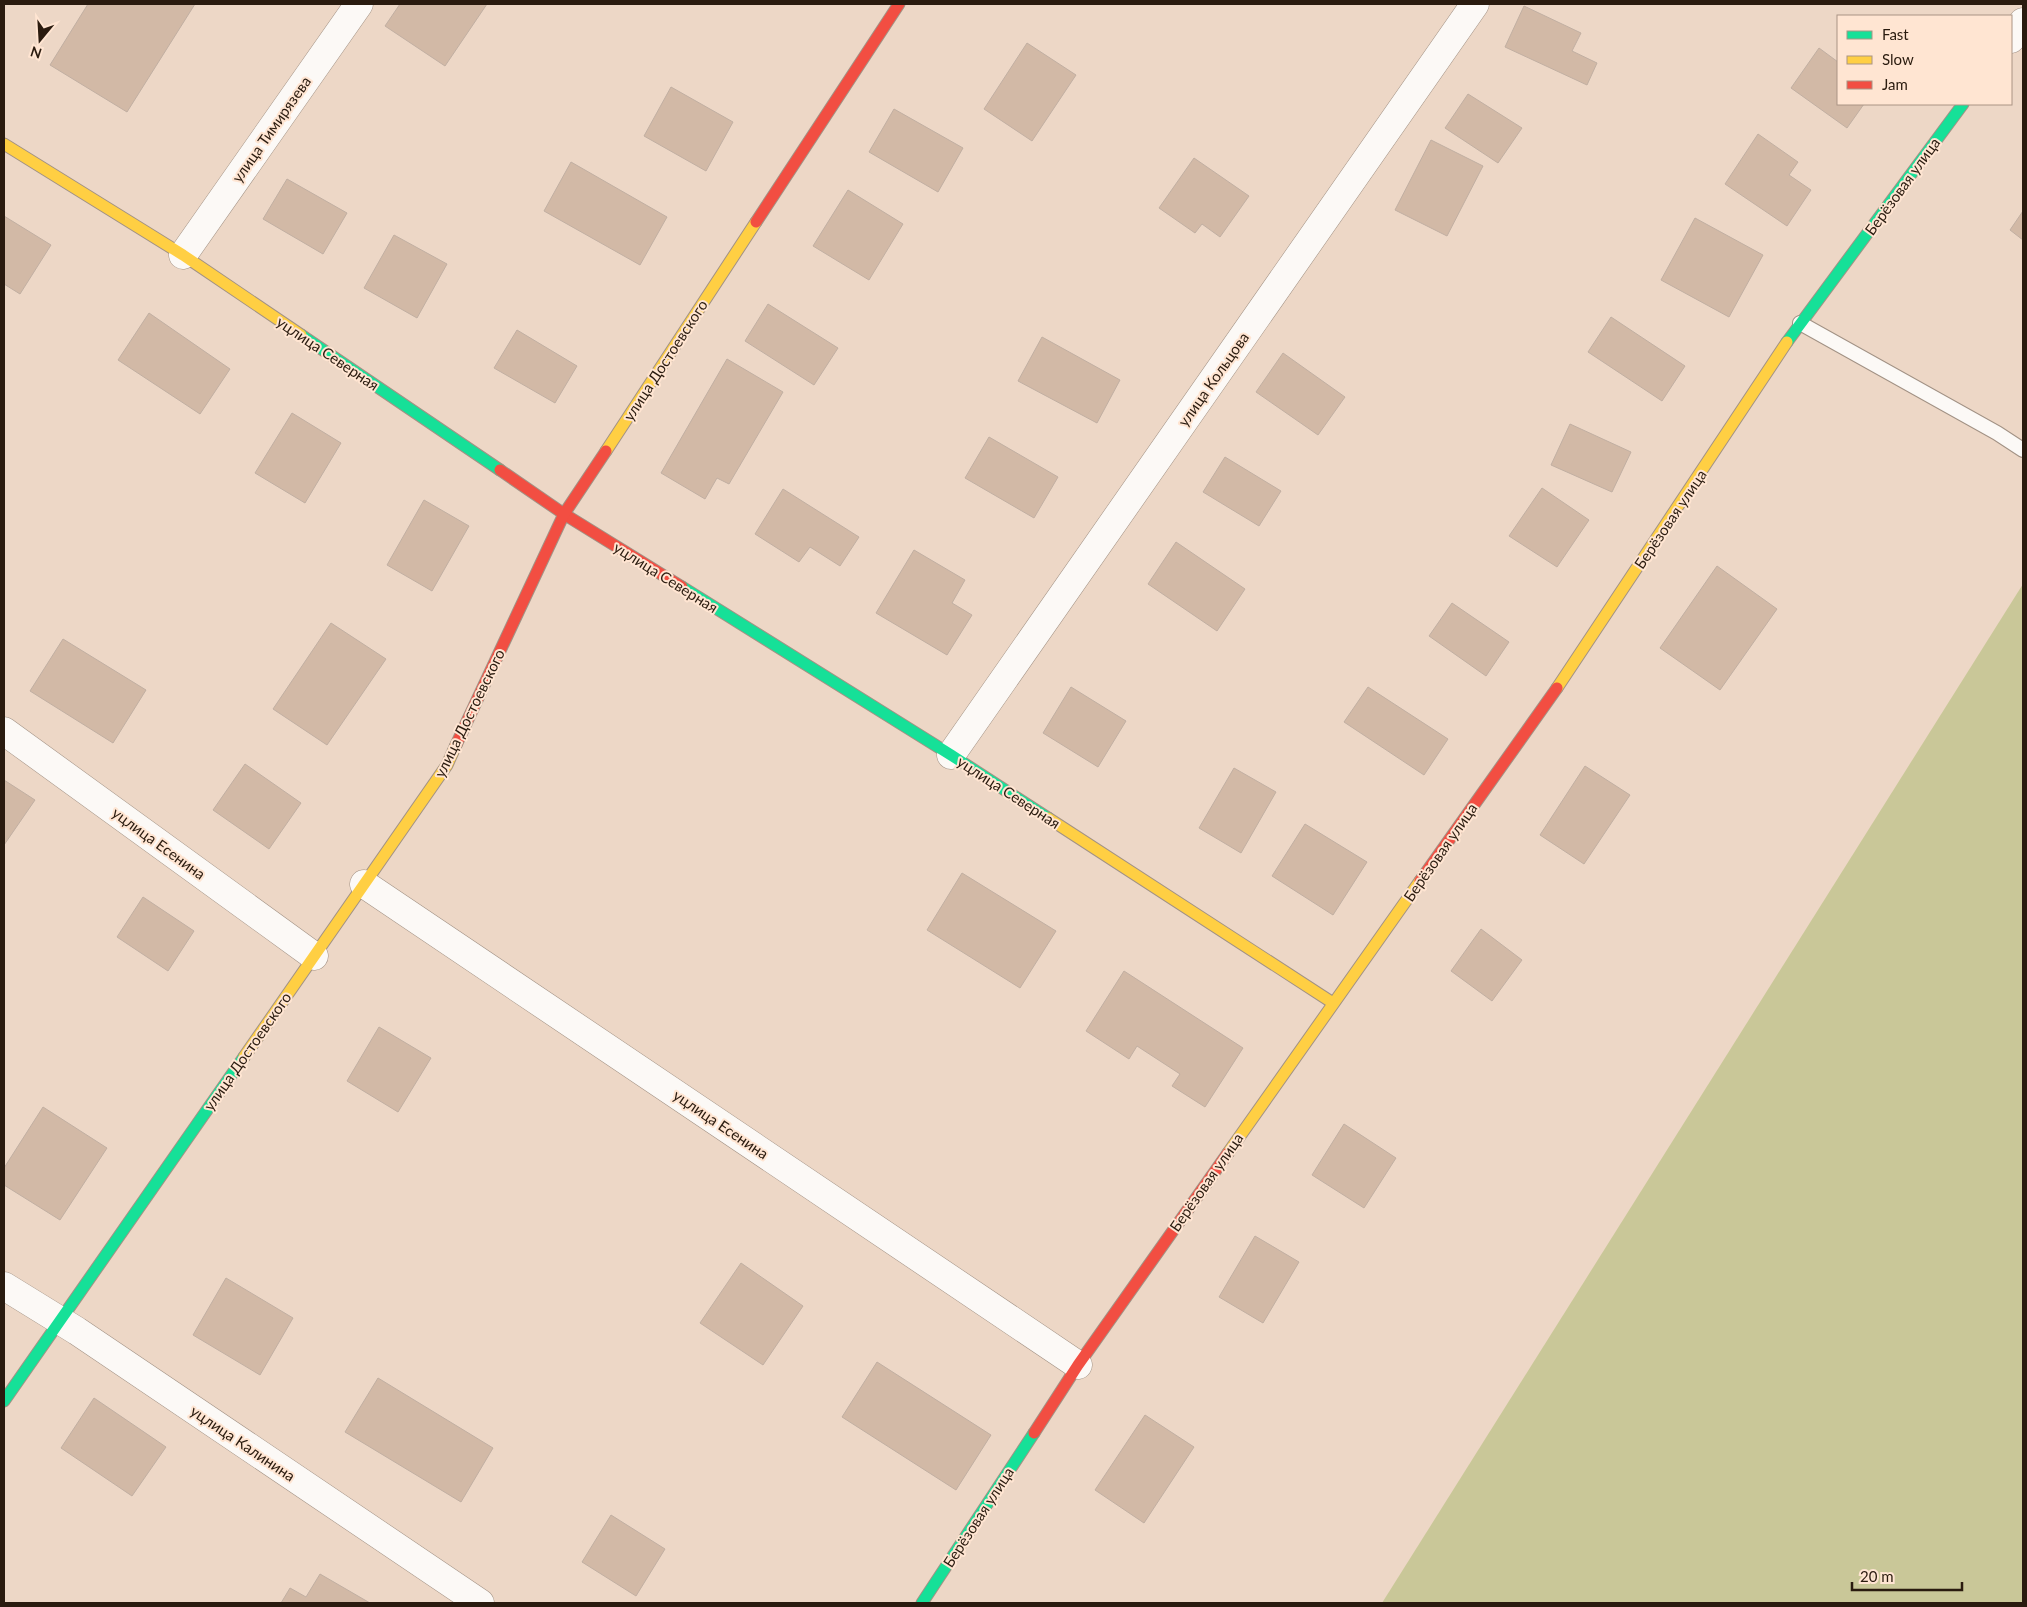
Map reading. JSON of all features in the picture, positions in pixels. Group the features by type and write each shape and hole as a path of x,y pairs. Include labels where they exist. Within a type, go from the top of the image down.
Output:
{"street":[{"name":"улица Тимирязева","path":"183,255 359,4"},
{"name":"улица Достоевского","path":"4,1401 447,765 564,514 899,4"},
{"name":"улица Кольцова","path":"951,755 1475,4"},
{"path":"2012,38 2023,22"},
{"name":"Берёзовая улица","path":"922,1603 1078,1365 1333,1002 1562,681 1800,323 1962,105"},
{"name":"уцлица Северная","path":"4,144 183,255 564,514 951,755 1333,1002"},
{"name":"уцлица Есенина","path":"4,731 314,956"},
{"name":"уцлица Есенина","path":"364,884 1078,1365"},
{"name":"уцлица Калинина","path":"4,1286 60,1320 480,1603"}],"lane":[{"path":"1800,323 1997,433 2023,450"}],"shaded area":[{"path":"2023,584 2023,1603 1382,1603"}],"building":[{"path":"88,4 195,4 127,112 50,65"},
{"path":"400,4 487,4 445,66 385,26"},
{"path":"1524,6 1581,33 1572,51 1597,63 1587,85 1505,47"},
{"path":"1027,43 1076,75 1032,141 984,109"},
{"path":"1819,48 1837,61 1837,105 1863,105 1847,128 1791,88"},
{"path":"671,87 733,122 706,171 644,136"},
{"path":"1468,94 1522,128 1498,163 1445,128"},
{"path":"894,109 963,148 938,192 869,152"},
{"path":"1758,134 1798,162 1789,175 1811,190 1787,226 1725,184"},
{"path":"1431,140 1483,166 1447,236 1395,210"},
{"path":"1194,158 1249,196 1220,237 1202,224 1195,233 1159,208"},
{"path":"571,162 667,217 640,265 544,211"},
{"path":"287,179 347,213 323,254 263,219"},
{"path":"848,190 903,224 869,280 813,246"},
{"path":"2023,211 2023,240 2010,230"},
{"path":"4,216 51,245 20,294 4,284"},
{"path":"1695,218 1763,255 1729,317 1661,280"},
{"path":"394,235 447,264 417,318 364,288"},
{"path":"768,304 838,348 814,385 745,341"},
{"path":"149,313 230,369 200,414 118,360"},
{"path":"1611,317 1685,366 1662,401 1588,352"},
{"path":"517,330 577,366 555,403 494,368"},
{"path":"1042,337 1120,380 1097,423 1018,381"},
{"path":"1283,353 1345,397 1318,435 1256,392"},
{"path":"727,359 783,392 729,484 717,478 705,499 661,473"},
{"path":"292,413 341,443 305,503 255,473"},
{"path":"1570,424 1631,452 1612,492 1551,465"},
{"path":"989,437 1058,477 1034,518 965,478"},
{"path":"1225,457 1281,491 1259,526 1203,492"},
{"path":"1542,488 1589,520 1557,567 1509,536"},
{"path":"783,489 859,537 840,566 810,547 799,562 755,534"},
{"path":"424,500 469,526 432,591 387,565"},
{"path":"1176,542 1245,589 1217,631 1148,584"},
{"path":"914,550 965,580 952,603 972,615 947,655 876,613"},
{"path":"1717,566 1777,609 1720,690 1660,648"},
{"path":"1452,603 1509,642 1486,676 1429,636"},
{"path":"331,623 386,659 327,745 273,709"},
{"path":"63,639 146,690 113,743 30,691"},
{"path":"1071,687 1126,721 1098,767 1043,733"},
{"path":"1368,687 1448,739 1424,775 1344,722"},
{"path":"245,764 301,803 269,849 213,810"},
{"path":"1585,766 1630,795 1584,864 1540,835"},
{"path":"1234,768 1276,792 1241,853 1199,828"},
{"path":"4,780 35,800 4,845"},
{"path":"1305,824 1367,862 1333,915 1272,876"},
{"path":"962,873 1056,931 1020,988 927,930"},
{"path":"143,897 194,931 168,971 117,937"},
{"path":"1481,929 1522,960 1492,1001 1451,971"},
{"path":"1124,971 1243,1048 1205,1107 1172,1086 1180,1074 1137,1046 1129,1059 1086,1031"},
{"path":"379,1027 431,1058 398,1112 347,1081"},
{"path":"43,1107 107,1148 60,1220 4,1185 4,1168"},
{"path":"1344,1124 1396,1158 1364,1208 1312,1175"},
{"path":"1255,1236 1299,1262 1263,1323 1219,1297"},
{"path":"741,1263 803,1306 763,1365 700,1323"},
{"path":"226,1278 293,1318 260,1375 193,1335"},
{"path":"877,1362 991,1435 956,1490 842,1417"},
{"path":"378,1378 493,1448 461,1502 345,1432"},
{"path":"94,1398 166,1447 132,1496 61,1448"},
{"path":"1145,1415 1194,1447 1144,1523 1095,1490"},
{"path":"611,1515 665,1549 636,1596 582,1562"},
{"path":"320,1574 370,1603 281,1603 290,1588 306,1597"}],"traffic: fast":[{"path":"1787,342 1962,105"},
{"path":"301,335 500,470"},
{"path":"682,587 951,755 1048,818"},
{"path":"4,1401 244,1057"},
{"path":"922,1603 1034,1433"}],"traffic: slow":[{"path":"4,144 183,255 301,335"},
{"path":"606,451 756,222"},
{"path":"1557,688 1787,342"},
{"path":"244,1057 447,765 456,745"},
{"path":"1048,818 1333,1003"},
{"path":"1228,1153 1420,881"}],"traffic: jam":[{"path":"756,222 899,4"},
{"path":"456,745 564,514 606,451"},
{"path":"500,470 564,514 682,587"},
{"path":"1420,881 1557,688"},
{"path":"1034,1433 1078,1365 1228,1153"}]}
